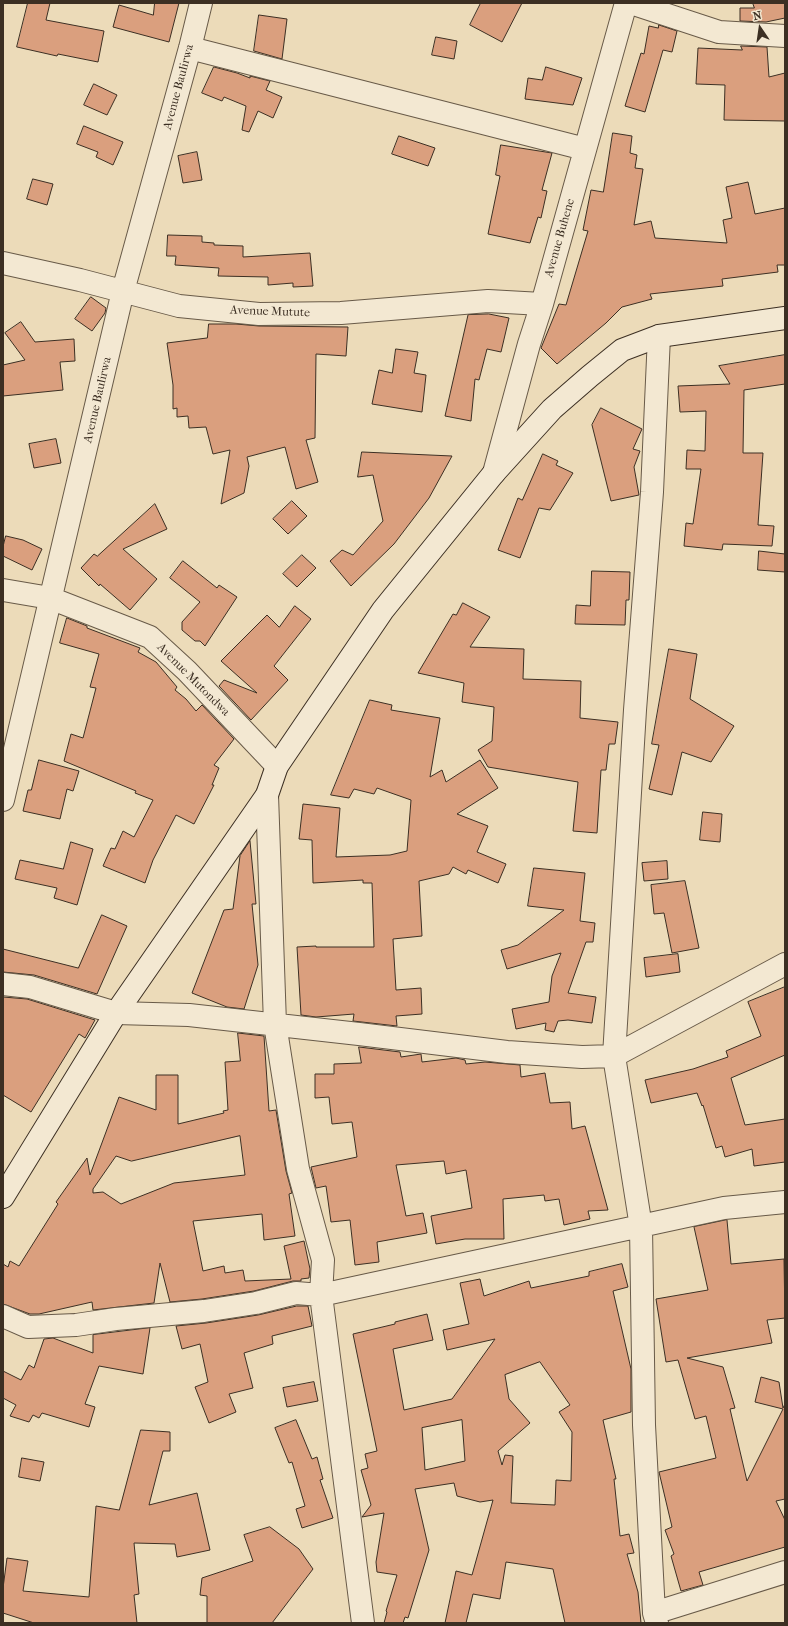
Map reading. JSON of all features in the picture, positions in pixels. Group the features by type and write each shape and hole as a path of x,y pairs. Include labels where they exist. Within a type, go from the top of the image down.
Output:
{"street":[{"name":"Avenue Baulirwa","path":"3,800 123,291 201,3"},
{"name":"Avenue Buhene","path":"494,473 626,3"},
{"path":"632,3 719,32 785,36"},
{"path":"190,48 585,149"},
{"name":"Avenue Mutute","path":"3,263 80,280 179,306 259,314 341,313 488,301 542,304"},
{"path":"3,1197 116,1013 267,795 277,766 383,610 494,473 552,410 622,350 659,336 785,318"},
{"path":"659,336 652,492 635,710 614,1056 641,1227 644,1425 656,1618 785,1572"},
{"name":"Avenue Mutondwa","path":"3,590 50,598 150,637 187,671 277,766"},
{"path":"267,795 275,1024 298,1169 323,1260 321,1295 363,1623"},
{"path":"3,984 30,987 116,1013 189,1015 507,1052 582,1057 614,1056 785,964"},
{"path":"3,1316 28,1327 76,1325 116,1319 204,1311 256,1303 296,1293 321,1295 724,1208 785,1202"}],"building":[{"path":"28,3 50,3 46,20 104,31 98,62 58,54 57,56 17,47"},
{"path":"155,3 179,3 169,42 113,27 119,5 153,15"},
{"path":"481,3 522,3 502,42 470,25"},
{"path":"753,3 785,3 785,18 766,22 740,21 740,8 754,8"},
{"path":"259,15 287,19 282,59 254,51"},
{"path":"659,25 677,31 672,52 663,50 645,112 625,106 641,53 644,54 649,26 658,28"},
{"path":"436,37 457,41 454,59 432,55"},
{"path":"741,46 767,47 769,77 785,73 785,121 724,120 725,85 696,84 698,48 742,50"},
{"path":"214,67 250,78 250,76 270,81 266,90 282,97 273,118 258,111 249,132 242,130 246,106 224,97 222,101 202,93"},
{"path":"546,67 582,78 573,105 525,99 528,78 542,80"},
{"path":"94,84 117,95 107,115 84,105"},
{"path":"84,126 123,142 113,165 96,157 98,152 77,144"},
{"path":"613,133 632,136 630,153 637,155 635,168 643,169 634,225 651,221 655,238 727,243 723,220 732,218 726,187 748,182 755,214 785,208 785,265 777,265 778,272 722,279 723,286 650,294 652,299 622,307 606,323 557,364 541,348 559,304 566,305 588,231 583,230 591,190 603,192"},
{"path":"399,136 435,148 428,166 392,154"},
{"path":"501,145 552,153 542,190 547,191 541,218 538,217 530,243 488,234 500,176 496,175"},
{"path":"197,152 202,180 183,183 178,156"},
{"path":"33,179 53,184 47,205 27,199"},
{"path":"168,235 202,236 202,242 214,243 214,245 243,246 243,257 310,253 313,286 293,287 293,283 268,285 268,277 218,276 219,268 175,265 176,256 167,256"},
{"path":"91,297 106,308 105,313 92,331 75,319"},
{"path":"489,314 509,318 501,352 487,349 479,380 475,379 471,421 445,416 468,315"},
{"path":"21,322 35,342 74,339 75,361 60,362 63,390 3,396 3,365 25,360 5,333"},
{"path":"209,324 348,327 346,356 316,354 315,438 306,440 318,482 296,489 285,447 247,457 249,466 244,493 221,504 230,450 213,454 206,427 189,428 188,416 177,417 177,408 173,409 173,385 167,343 207,338"},
{"path":"396,349 418,352 414,373 426,375 422,412 372,404 379,370 392,373"},
{"path":"785,355 785,384 744,390 743,453 763,453 758,525 774,526 772,546 723,544 722,550 684,546 686,523 693,524 701,469 686,469 687,450 705,451 706,411 680,412 678,386 730,384 719,366"},
{"path":"601,408 642,429 633,449 640,451 634,467 639,495 611,501 592,425"},
{"path":"56,439 61,463 34,468 29,444"},
{"path":"362,452 452,456 429,498 394,544 351,586 330,561 342,550 353,555 383,521 373,475 358,477"},
{"path":"543,454 558,461 556,465 573,473 550,510 539,508 520,558 498,550 518,498 522,500"},
{"path":"292,501 307,516 288,534 273,519"},
{"path":"155,504 167,529 123,549 157,579 130,610 100,584 99,586 81,568 94,554 97,556"},
{"path":"6,536 23,540 42,549 32,570 3,556 3,547"},
{"path":"759,551 785,554 785,572 758,570"},
{"path":"302,555 316,568 297,587 283,574"},
{"path":"183,561 217,588 219,585 237,597 205,646 200,641 195,641 182,630 182,622 200,602 170,578"},
{"path":"592,571 630,572 629,600 626,600 625,625 575,624 576,605 590,606"},
{"path":"463,603 490,617 470,647 524,649 523,679 581,681 580,718 618,722 615,744 609,744 606,770 601,770 597,833 573,831 578,782 488,767 478,750 492,741 494,707 462,702 464,683 418,673 453,614 456,615"},
{"path":"295,606 311,619 274,666 288,680 251,720 219,686 224,680 257,693 221,661 267,615 279,627"},
{"path":"67,618 87,626 87,628 140,648 138,652 156,662 177,687 175,690 186,699 196,711 202,705 234,739 214,765 219,768 212,785 214,785 194,824 176,815 153,860 145,883 103,866 111,848 115,849 123,831 134,837 153,800 135,793 136,791 64,761 71,734 83,738 96,688 90,687 99,654 60,643"},
{"path":"669,649 697,654 690,699 734,726 711,762 682,752 672,795 649,789 659,745 652,744"},
{"path":"370,700 392,705 391,710 440,718 430,777 442,770 446,782 480,760 498,788 457,814 488,826 477,852 506,864 498,883 468,870 466,874 453,867 449,874 419,881 422,936 393,939 396,990 421,988 422,1014 396,1016 397,1026 353,1021 354,1014 316,1017 301,1015 297,947 374,947 372,883 363,883 363,880 313,883 312,840 299,839 303,804 340,808 336,857 390,855 407,851 411,800 377,788 374,794 354,789 349,798 331,795"},
{"path":"39,760 79,771 73,791 67,789 60,819 23,811 28,790 31,790"},
{"path":"703,812 722,814 720,842 700,840"},
{"path":"250,841 256,904 252,904 258,965 244,1009 227,1007 192,993 224,910 233,909 240,856"},
{"path":"71,842 93,849 77,905 54,898 57,888 15,879 20,860 63,869"},
{"path":"667,861 668,879 644,881 642,863"},
{"path":"534,868 585,873 580,921 595,923 593,942 586,942 568,993 596,997 592,1023 568,1020 558,1021 554,1032 545,1030 546,1023 516,1029 512,1009 549,1002 552,976 561,953 507,969 501,950 518,945 564,910 528,906"},
{"path":"685,881 699,948 672,953 664,913 654,914 651,885"},
{"path":"102,915 127,926 97,994 34,975 3,972 3,949 78,968"},
{"path":"678,954 680,972 646,977 644,958"},
{"path":"785,987 785,1055 731,1078 745,1125 785,1119 785,1162 754,1166 752,1149 725,1157 722,1146 716,1148 703,1105 702,1106 697,1093 651,1103 645,1080 693,1069 728,1057 726,1051 761,1036 748,1002"},
{"path":"3,997 27,999 95,1020 85,1038 79,1034 31,1112 3,1095"},
{"path":"238,1033 264,1036 269,1111 276,1110 286,1171 292,1193 289,1194 295,1236 264,1240 262,1214 193,1221 203,1271 224,1266 225,1273 243,1270 245,1281 291,1279 284,1246 304,1241 310,1269 309,1278 254,1291 170,1302 160,1263 154,1303 93,1310 92,1302 39,1314 30,1314 3,1304 3,1264 8,1267 10,1261 19,1266 58,1204 56,1202 87,1158 90,1175 119,1097 156,1110 156,1075 178,1075 178,1124 224,1113 223,1111 228,1110 225,1062 240,1061","holes":["240,1136 245,1175 174,1183 121,1204 103,1192 93,1193 93,1189 116,1156 131,1161"]},
{"path":"359,1047 400,1052 401,1057 421,1054 422,1062 456,1058 465,1060 466,1064 485,1062 520,1065 521,1077 545,1073 550,1103 570,1102 572,1129 585,1126 608,1210 588,1211 590,1219 564,1225 559,1199 545,1201 544,1195 503,1199 504,1239 465,1239 436,1244 431,1216 472,1208 466,1170 446,1174 444,1161 396,1165 406,1216 423,1213 427,1233 377,1242 379,1262 355,1265 350,1220 331,1222 326,1186 316,1188 311,1167 357,1157 352,1122 332,1124 329,1097 315,1098 315,1074 334,1074 334,1064 361,1063"},
{"path":"727,1220 731,1264 784,1259 785,1318 767,1320 772,1343 687,1358 723,1367 735,1408 730,1409 747,1481 783,1409 755,1402 761,1377 779,1382 783,1408 785,1404 785,1499 776,1501 785,1520 785,1547 699,1572 703,1585 681,1591 671,1556 674,1554 665,1530 672,1527 659,1472 716,1458 706,1416 695,1419 678,1360 666,1362 656,1299 708,1290 694,1227"},
{"path":"622,1264 628,1287 613,1291 631,1369 631,1412 603,1420 616,1479 614,1479 620,1536 629,1534 634,1553 627,1554 638,1592 641,1623 565,1623 553,1569 506,1562 500,1599 473,1594 466,1623 445,1623 456,1571 472,1575 493,1500 480,1502 457,1496 454,1483 415,1489 429,1550 408,1618 405,1617 403,1623 384,1623 386,1611 397,1575 377,1572 376,1562 384,1513 362,1517 371,1505 361,1470 368,1468 365,1454 377,1451 353,1334 395,1324 395,1322 427,1314 433,1340 393,1349 404,1410 452,1399 495,1339 447,1350 443,1330 469,1324 460,1283 480,1279 484,1296 529,1281 531,1288 589,1276 589,1272","holes":["540,1362 570,1405 559,1412 572,1432 571,1481 556,1480 555,1505 511,1503 513,1456 505,1455 502,1465 498,1451 530,1423 509,1399 505,1375","462,1420 465,1461 425,1470 422,1428"]},
{"path":"297,1306 308,1306 312,1326 272,1336 273,1344 244,1353 253,1388 229,1394 236,1412 209,1423 195,1387 208,1382 200,1344 182,1349 176,1326 258,1315"},
{"path":"150,1328 143,1374 99,1366 85,1404 95,1407 89,1427 42,1413 39,1418 33,1415 29,1422 10,1416 16,1405 3,1398 3,1371 21,1380 29,1365 34,1368 44,1339 53,1338 93,1353 93,1335"},
{"path":"314,1382 318,1401 287,1407 283,1388"},
{"path":"296,1420 312,1459 317,1457 323,1479 320,1480 333,1518 302,1528 296,1509 305,1506 292,1462 289,1463 275,1428"},
{"path":"141,1430 170,1432 170,1451 163,1451 149,1505 197,1493 210,1550 177,1557 175,1544 134,1543 139,1594 134,1595 137,1623 34,1623 3,1613 3,1588 7,1558 28,1561 23,1591 89,1597 96,1506 119,1510"},
{"path":"22,1458 44,1462 40,1481 19,1477"},
{"path":"270,1527 299,1549 313,1569 272,1623 207,1623 207,1596 200,1595 202,1578 253,1561 244,1535"}]}
